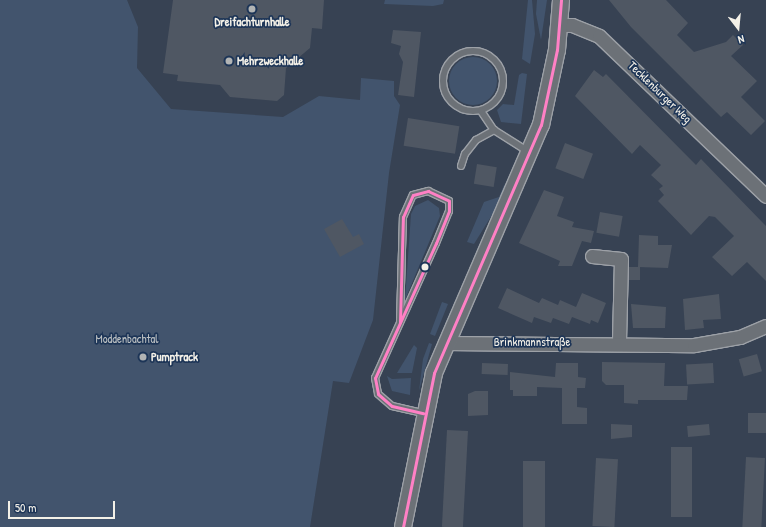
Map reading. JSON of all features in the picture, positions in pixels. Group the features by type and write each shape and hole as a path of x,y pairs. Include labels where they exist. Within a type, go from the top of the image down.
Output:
{"street":[{"path":"403,527 424,413 445,343 529,152 548,99 560,24 560,0"},
{"name":"Tecklenburger Weg","path":"560,24 572,25 599,36 766,196"},
{"path":"592,256 621,259 619,342"},
{"name":"Brinkmannstraße","path":"445,343 719,342 766,326"}],"lane":[{"path":"465,52 489,56 498,65 503,79 500,93 492,106 481,110 462,110 447,98 444,91 446,66 465,52"},
{"path":"481,110 494,130 529,152"},
{"path":"461,166 465,154 476,140 494,130"},
{"path":"400,322 403,217 406,203 413,195 428,191 449,201 449,211 376,378 378,394 392,406 424,413"}],"green space":[{"name":"Moddenbachtal","path":"0,0 127,0 138,27 137,68 171,109 283,117 319,96 360,100 361,78 394,81 394,96 400,105 389,173 373,320 349,383 333,381 310,527 0,527"},
{"path":"385,0 444,0 443,4 433,6 384,4"},
{"path":"528,0 532,0 535,34 530,64 522,59"},
{"path":"537,0 547,0 541,40 536,14"},
{"path":"473,57 482,59 490,64 495,72 497,81 495,90 490,98 482,103 473,105 464,103 456,98 451,90 449,81 451,72 456,64 464,59"},
{"path":"522,73 527,74 521,124 501,122 497,110 503,104 514,105 519,75"},
{"path":"505,183 500,202 474,244 467,242 484,202 499,197"},
{"path":"428,200 439,208 440,216 405,300 411,214 415,206"},
{"path":"442,302 448,304 435,336 430,334"},
{"path":"429,343 432,344 419,391 423,359"},
{"path":"414,345 417,348 412,373 397,373"},
{"path":"387,376 392,379 411,378 410,395 392,391"}],"building":[{"name":"Mehrzweckhalle","path":"173,0 324,0 322,29 312,28 310,48 286,68 284,95 277,101 230,97 220,85 177,81 178,75 163,73"},
{"path":"609,0 666,0 688,23 677,35 694,52 726,42 733,35 743,45 731,56 757,81 741,97 765,121 751,135 727,112 721,117 631,27"},
{"path":"393,30 421,32 414,97 398,95 403,62 399,54 401,46 391,43"},
{"path":"594,70 603,77 606,74 696,165 701,159 766,226 766,281 747,262 732,276 712,257 734,236 715,217 709,216 691,235 658,201 664,195 659,189 663,186 651,175 661,165 640,145 632,154 575,96"},
{"path":"408,118 459,126 455,154 404,146"},
{"path":"565,143 593,154 583,179 555,168"},
{"path":"477,164 497,167 494,187 474,184"},
{"path":"544,190 564,197 557,216 574,222 572,227 594,231 591,243 582,241 572,266 558,266 560,261 519,243"},
{"path":"600,212 623,216 619,237 596,233"},
{"path":"342,219 353,237 359,234 364,244 340,257 324,229"},
{"path":"639,235 658,236 658,245 672,245 668,268 638,267"},
{"path":"629,267 640,267 640,280 629,280"},
{"path":"507,288 539,303 542,298 558,305 560,300 576,307 582,293 606,303 598,323 591,320 590,324 572,317 569,324 553,318 551,323 534,317 532,323 498,308"},
{"path":"719,294 721,319 703,320 704,328 685,330 683,299"},
{"path":"631,304 666,307 665,328 633,328"},
{"path":"757,354 762,371 744,377 739,359"},
{"path":"602,362 665,363 664,386 688,386 687,400 638,400 638,404 624,403 624,385 606,385 602,381"},
{"path":"482,363 508,364 508,375 482,374"},
{"path":"556,363 578,363 578,377 586,378 585,388 577,388 577,407 587,408 587,424 562,424 562,388 537,387 537,396 513,396 513,390 510,390 510,372 555,377"},
{"path":"713,363 714,383 687,384 686,364"},
{"path":"475,391 488,391 488,415 468,416 468,394"},
{"path":"748,413 766,413 766,433 748,433"},
{"path":"611,424 632,425 632,437 611,439"},
{"path":"709,424 710,435 688,437 687,426"},
{"path":"447,430 468,431 463,527 442,527"},
{"path":"671,447 692,447 692,517 671,517"},
{"path":"746,457 765,458 761,527 742,527"},
{"path":"596,458 618,459 614,527 592,526"},
{"path":"523,461 545,461 545,527 523,527"}],"transit line":[{"path":"403,527 434,373 541,125 557,50 561,0"},
{"path":"400,322 403,217 413,195 428,191 449,201 449,211 436,243 375,378 378,394 392,406 423,413"}],"place":[{"name":"Dreifachturnhalle","path":"252,9"},
{"name":"Mehrzweckhalle","path":"229,61"},
{"name":"Pumptrack","path":"143,357"}]}
